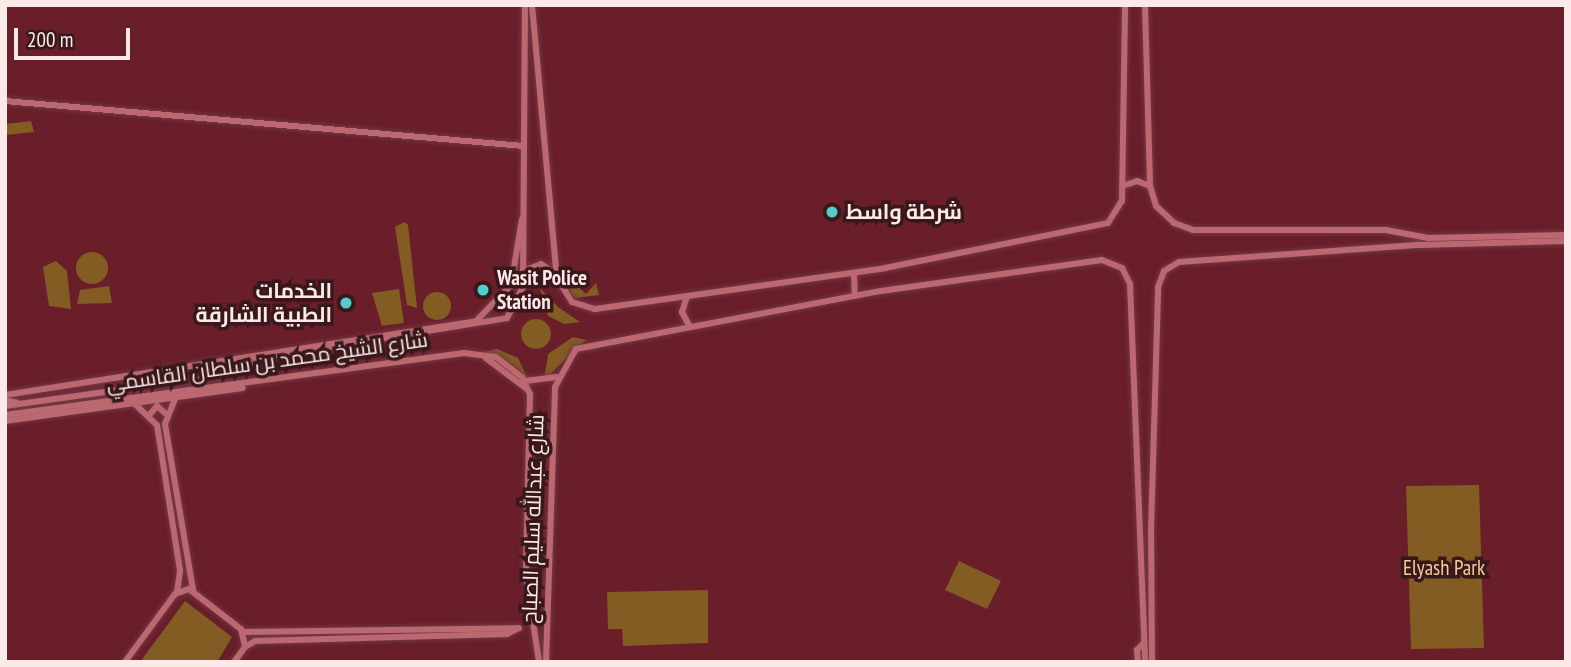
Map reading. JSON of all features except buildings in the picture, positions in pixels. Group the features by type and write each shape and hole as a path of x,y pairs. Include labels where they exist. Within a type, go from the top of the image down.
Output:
{"main road":[{"path":"525,5 530,71 542,98 556,274 569,299 590,309 855,272 1026,235 1101,227 1118,212 1122,186 1125,5"},
{"path":"5,398 480,320 511,285 523,218 523,146 530,71 532,5"},
{"path":"1145,5 1150,186 1166,218 1193,230 1566,234"},
{"path":"5,101 523,146"},
{"path":"1122,186 1137,181 1150,186"},
{"name":"شارع الشيخ محمد بن سلطان القاسمي","path":"5,406 194,380 267,357 495,324 519,304 523,271 523,218"},
{"path":"1149,662 1150,530 1159,283 1164,271 1179,262 1419,244 1566,241"},
{"path":"525,381 557,377 569,356 589,343 855,296 1098,260 1124,271 1130,288 1144,643 1149,662"},
{"path":"523,271 541,264 556,274"},
{"path":"855,272 855,296"},
{"path":"687,296 682,312 689,325"},
{"name":"شارع الشيخ محمد بن سلطان القاسمي","path":"5,415 352,371 475,352 501,359 525,381"},
{"path":"5,421 352,371 479,356 498,364 531,397"},
{"path":"185,369 194,380"},
{"path":"181,381 185,369"},
{"name":"شارع عبدالله سليم الصباح","path":"546,662 557,377"},
{"name":"شارع عبدالله سليم الصباح","path":"525,381 531,397 526,575 538,629 539,662"},
{"path":"5,398 23,404"},
{"path":"165,413 177,398"},
{"path":"134,403 152,414"},
{"path":"77,405 97,408"},
{"path":"125,662 177,592 183,571 165,413 157,406 152,414 183,571 193,590 243,632 267,637 520,629 267,637 244,647 234,662"},
{"path":"177,592 193,590"},
{"path":"538,629 546,634"},
{"path":"243,632 244,647"},
{"path":"1139,662 1137,650 1144,643"}],"green space":[{"path":"31,121 34,132 5,135 5,124"},
{"path":"404,222 408,225 417,308 407,305 395,227"},
{"path":"92,252 103,257 108,268 103,279 92,284 81,279 76,268 81,257"},
{"path":"56,261 67,271 71,309 49,306 43,267"},
{"path":"563,273 586,294 596,283 599,295 575,298 563,286"},
{"path":"109,286 112,303 77,304 80,290"},
{"path":"540,288 558,307 580,322 564,324 548,316"},
{"path":"399,289 404,323 382,326 372,293"},
{"path":"437,292 447,296 451,306 447,316 437,320 427,316 423,306 427,296"},
{"path":"536,319 547,323 551,334 547,345 536,349 525,345 521,334 525,323"},
{"path":"573,337 586,340 544,380 548,354"},
{"path":"497,349 518,358 529,381 483,352"},
{"name":"Elyash Park","path":"1479,485 1484,648 1411,649 1406,486"},
{"path":"959,561 1001,581 987,609 945,590"},
{"path":"708,590 708,643 623,646 622,629 608,629 607,592"},
{"path":"185,601 232,637 217,662 140,662"}],"place":[{"name":"شرطة واسط","path":"832,212"},
{"name":"Wasit Police Station","path":"483,290"},
{"name":"الخدمات الطبية الشارقة","path":"346,303"}]}
